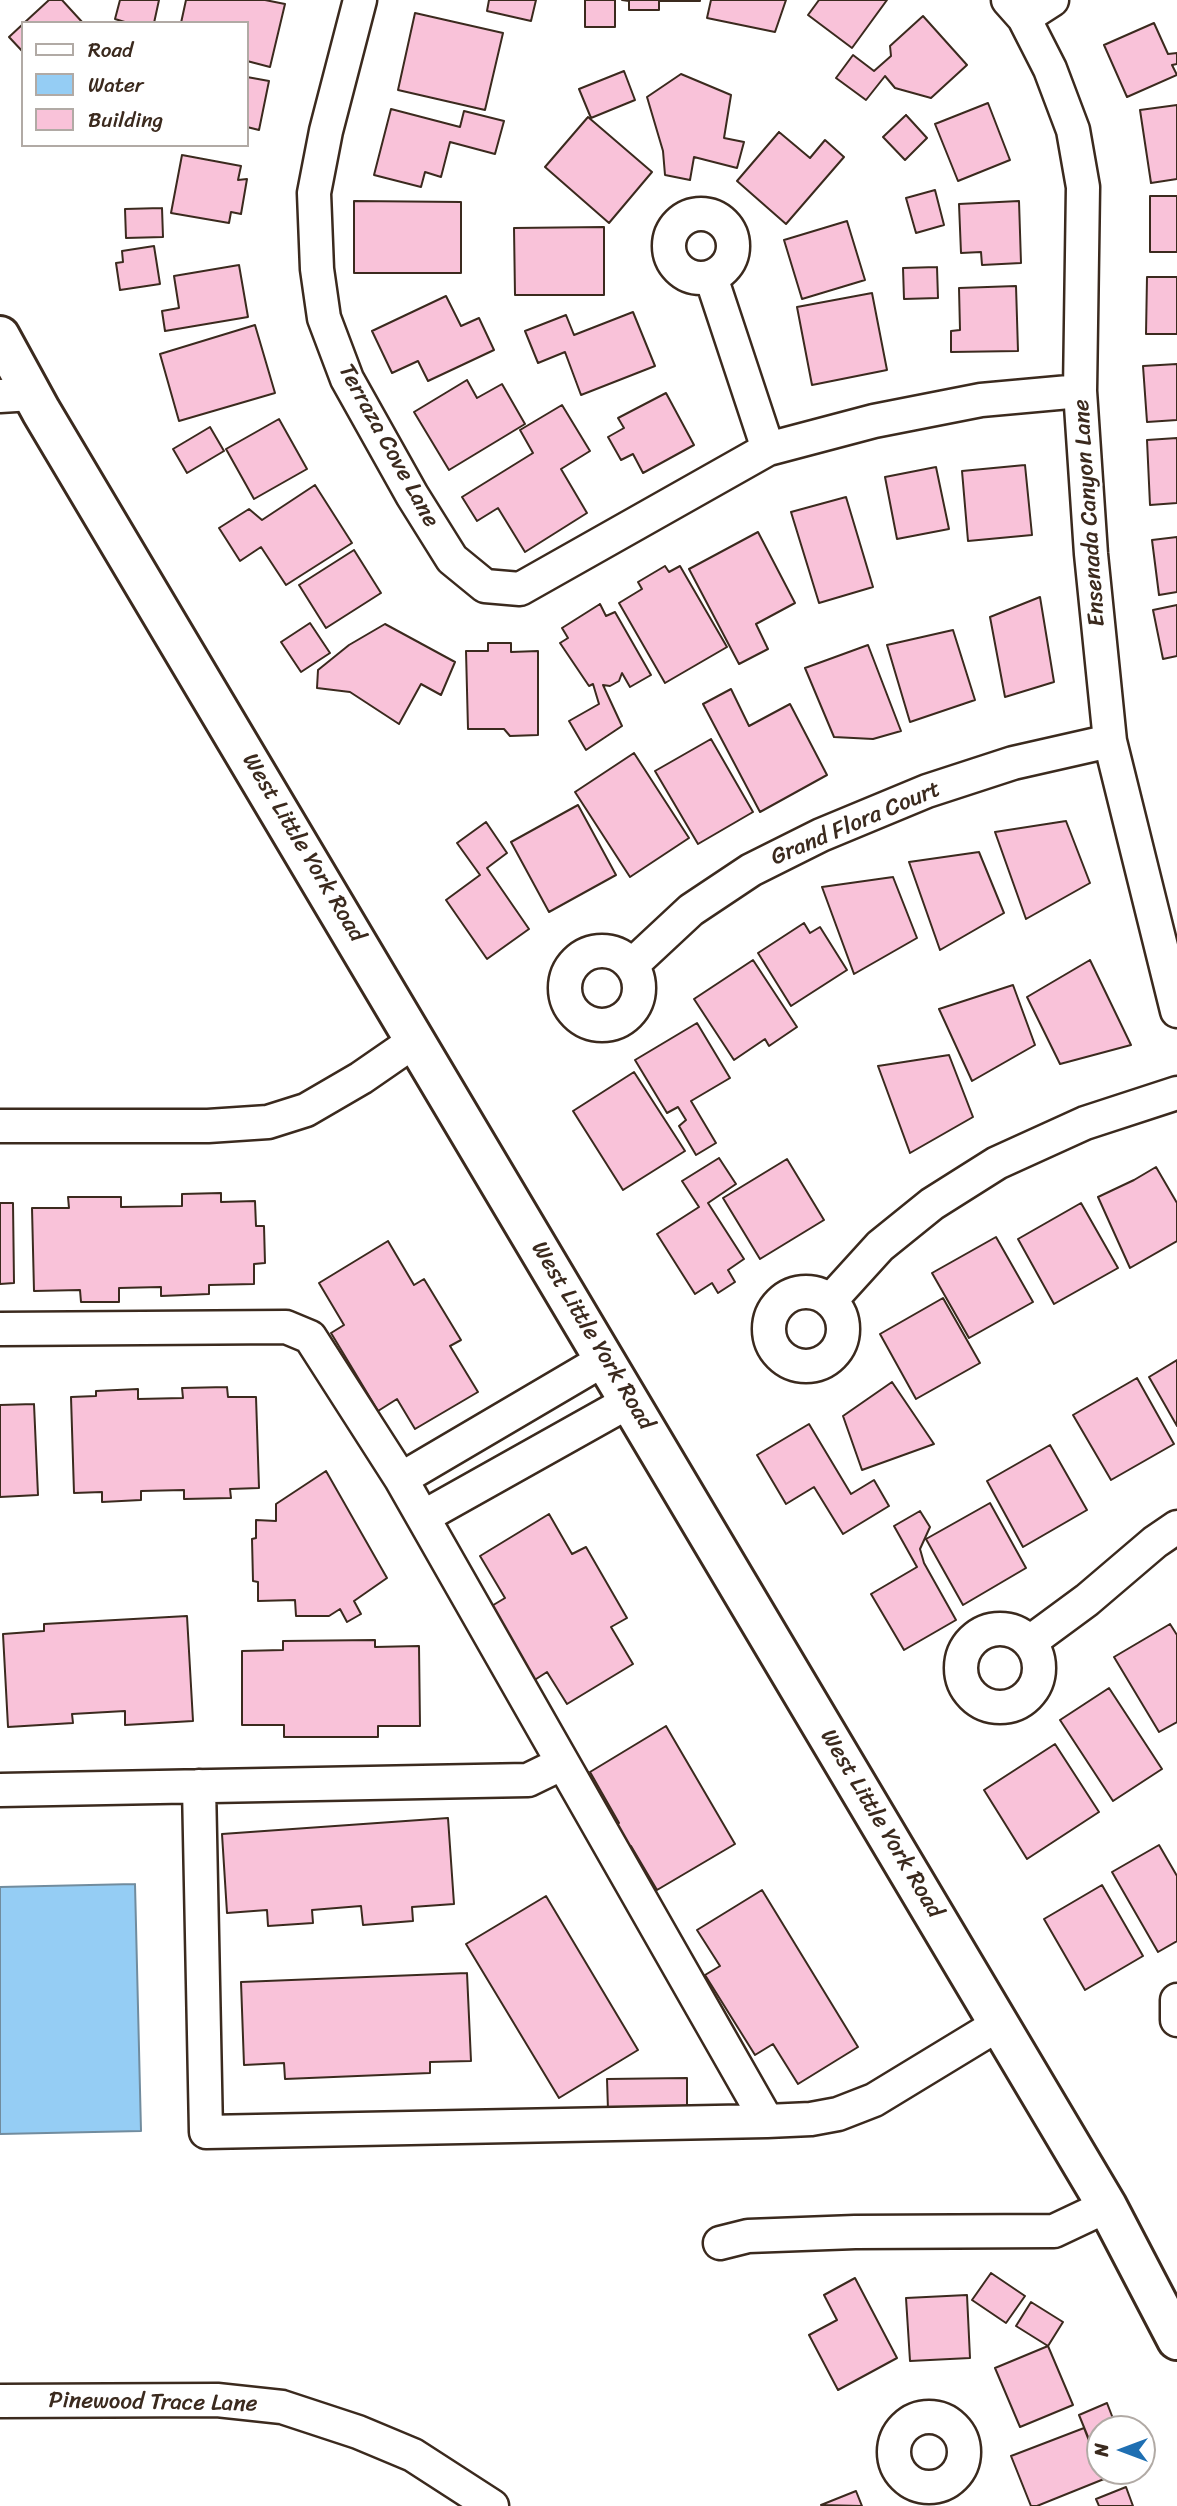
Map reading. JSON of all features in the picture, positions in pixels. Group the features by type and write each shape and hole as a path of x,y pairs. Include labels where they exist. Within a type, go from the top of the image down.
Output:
{"main road":[{"name":"West Little York Road","path":"0,336 16,395 416,1040 1107,2206 1177,2340"}],"street":[{"name":"Terraza Cove Lane","path":"359,0 326,131 314,193 317,269 324,318 347,379 412,495 452,559 485,586 520,589 768,449"},
{"path":"1016,9 1052,0"},
{"name":"Ensenada Canyon Lane","path":"1016,9 1050,69 1073,130 1083,187 1080,391 1091,554 1110,741 1177,1011"},
{"path":"711,276 768,449 874,421 981,400 1080,391"},
{"name":"Grand Flora Court","path":"632,965 691,910 751,870 821,835 927,791 1013,763 1110,741"},
{"path":"0,1126 208,1126 268,1122 306,1110 361,1078 416,1040"},
{"path":"830,1301 880,1245 932,1204 997,1163 1085,1123 1177,1093"},
{"path":"0,1329 286,1327 310,1337 424,1517 768,2121"},
{"path":"401,1479 606,1359"},
{"path":"424,1517 630,1401"},
{"path":"1030,1642 1177,1527"},
{"path":"0,1790 528,1780 563,1763"},
{"path":"199,1786 206,2132 811,2119 874,2100 999,2024"},
{"path":"1177,2000 1177,2020"},
{"path":"720,2243 748,2236 855,2232 1054,2231 1107,2206"},
{"name":"Pinewood Trace Lane","path":"0,2401 217,2400 282,2407 358,2431 413,2455 492,2506"}],"water":[{"path":"135,1884 141,2131 0,2134 0,1887"}],"building":[{"path":"49,0 62,0 81,21 26,21"},
{"path":"120,0 159,0 154,21 115,19"},
{"path":"186,0 265,0 285,4 270,67 248,61 248,21 181,21"},
{"path":"489,0 536,0 531,21 487,11"},
{"path":"585,0 615,0 615,27 585,27"},
{"path":"622,0 700,1 659,1 659,10 629,10 629,1"},
{"path":"711,0 786,0 775,32 707,18"},
{"path":"819,0 887,0 852,48 808,15"},
{"path":"415,13 503,33 485,110 398,90"},
{"path":"923,16 967,65 931,98 895,88 885,76 866,100 836,78 853,55 874,71 891,56 890,46"},
{"path":"1154,23 1168,54 1177,53 1177,64 1172,65 1177,75 1127,97 1104,45"},
{"path":"21,26 21,50 9,37"},
{"path":"624,71 635,100 591,118 579,89"},
{"path":"681,74 731,95 724,138 744,142 737,168 694,157 690,180 665,175 663,151 647,97"},
{"path":"248,77 269,81 259,130 248,127"},
{"path":"988,103 1010,160 958,181 935,124"},
{"path":"1177,105 1177,179 1151,183 1140,110"},
{"path":"391,109 460,127 464,111 504,121 495,154 450,142 441,177 425,172 421,187 374,175"},
{"path":"906,115 927,138 905,160 883,137"},
{"path":"588,117 652,172 609,223 545,167"},
{"path":"779,132 810,158 825,140 844,157 786,224 737,181"},
{"path":"182,155 241,166 238,180 247,179 241,214 231,212 229,223 171,213"},
{"path":"935,190 944,225 916,233 906,198"},
{"path":"1150,196 1177,196 1177,252 1150,252"},
{"path":"354,201 461,202 461,273 354,273"},
{"path":"1019,201 1021,263 982,265 981,252 961,253 959,204"},
{"path":"162,208 163,237 126,238 125,209"},
{"path":"847,221 865,280 802,299 784,240"},
{"path":"604,227 604,295 515,295 514,228"},
{"path":"154,246 160,284 120,290 116,263 123,262 122,251"},
{"path":"239,265 248,317 165,331 162,311 179,308 174,276"},
{"path":"937,267 938,298 904,299 903,268"},
{"path":"1147,277 1177,277 1177,334 1146,334"},
{"path":"1016,286 1018,351 951,352 951,331 960,330 959,288"},
{"path":"872,293 887,370 812,385 797,307"},
{"path":"446,296 461,326 479,318 494,350 428,381 418,361 392,373 372,331"},
{"path":"633,312 655,366 581,395 565,352 538,363 525,331 566,315 574,335"},
{"path":"255,325 275,393 179,421 160,354"},
{"path":"1177,364 1177,420 1147,422 1143,366"},
{"path":"467,380 477,398 502,384 525,424 449,470 414,412"},
{"path":"666,393 694,445 643,473 633,454 621,460 608,437 624,428 618,418"},
{"path":"562,405 590,451 561,469 587,513 525,552 498,508 477,521 462,497 533,453 520,430"},
{"path":"279,419 307,469 254,499 226,449"},
{"path":"210,427 224,451 187,473 173,449"},
{"path":"1177,438 1177,503 1150,505 1147,440"},
{"path":"1025,465 1032,535 968,541 962,471"},
{"path":"936,467 949,529 897,539 885,477"},
{"path":"315,485 352,543 286,585 261,547 240,561 219,528 249,509 262,520"},
{"path":"846,497 873,587 819,603 791,512"},
{"path":"758,532 795,603 756,624 768,649 739,664 689,569"},
{"path":"1177,537 1177,592 1159,595 1152,540"},
{"path":"354,550 381,593 326,628 299,585"},
{"path":"665,566 669,572 680,566 727,647 665,683 619,603 642,589 638,582"},
{"path":"1040,597 1054,682 1005,697 990,617"},
{"path":"600,604 606,616 615,612 651,675 630,687 622,673 619,681 610,686 603,685 622,726 586,750 569,721 599,704 593,684 589,686 560,643 568,638 562,628"},
{"path":"1177,605 1177,656 1163,659 1153,610"},
{"path":"310,623 330,653 301,672 281,642"},
{"path":"385,624 455,662 441,695 421,684 399,724 350,692 317,688 318,670 349,645"},
{"path":"953,630 975,700 910,722 887,645"},
{"path":"488,643 511,643 511,652 538,651 538,735 510,736 504,729 468,729 466,651 488,651"},
{"path":"868,645 901,731 873,739 834,737 805,668"},
{"path":"731,689 749,726 790,704 827,775 760,812 703,704"},
{"path":"711,739 753,812 698,844 655,771"},
{"path":"634,753 689,838 630,877 575,792"},
{"path":"578,805 616,875 549,912 511,842"},
{"path":"1066,821 1090,883 1026,919 995,832"},
{"path":"486,822 507,853 487,868 529,929 487,959 446,900 480,875 457,843"},
{"path":"979,852 1004,913 940,950 909,862"},
{"path":"893,877 917,938 854,974 822,887"},
{"path":"804,923 810,933 820,927 847,970 791,1006 758,953"},
{"path":"753,960 797,1027 769,1046 765,1039 734,1060 694,999"},
{"path":"1090,960 1131,1045 1060,1064 1027,997"},
{"path":"1013,985 1035,1045 972,1081 939,1009"},
{"path":"697,1023 730,1078 691,1101 716,1143 696,1155 679,1126 686,1120 678,1107 667,1113 635,1060"},
{"path":"949,1055 973,1117 910,1153 878,1066"},
{"path":"634,1072 685,1151 623,1190 573,1111"},
{"path":"719,1158 736,1184 708,1203 744,1259 728,1270 735,1282 718,1293 712,1283 695,1294 657,1234 699,1207 682,1181"},
{"path":"787,1159 824,1220 760,1259 723,1198"},
{"path":"1156,1167 1177,1203 1177,1241 1130,1268 1098,1197"},
{"path":"221,1193 221,1202 255,1201 256,1226 264,1226 265,1263 254,1264 254,1284 209,1285 209,1294 161,1296 161,1287 119,1288 119,1302 81,1302 80,1290 34,1291 32,1208 69,1208 68,1197 121,1197 121,1207 182,1206 182,1194"},
{"path":"0,1203 13,1203 14,1283 0,1284"},
{"path":"1081,1203 1118,1268 1054,1304 1018,1239"},
{"path":"996,1237 1033,1302 969,1338 932,1273"},
{"path":"388,1241 414,1285 424,1279 461,1340 450,1346 478,1392 415,1429 397,1399 378,1411 331,1333 344,1325 319,1283"},
{"path":"943,1298 980,1363 916,1399 880,1334"},
{"path":"1177,1360 1177,1426 1149,1377"},
{"path":"1137,1378 1174,1444 1111,1480 1073,1415"},
{"path":"892,1382 934,1444 862,1470 843,1416"},
{"path":"227,1387 228,1397 256,1397 259,1488 230,1489 231,1498 184,1499 184,1490 141,1491 141,1500 102,1502 102,1492 74,1493 71,1397 96,1396 96,1391 138,1389 138,1399 183,1398 182,1388"},
{"path":"34,1404 38,1495 0,1497 0,1405"},
{"path":"809,1424 851,1494 874,1480 889,1506 843,1534 814,1487 786,1504 757,1455"},
{"path":"1050,1445 1087,1510 1023,1547 987,1481"},
{"path":"326,1471 387,1578 354,1601 361,1614 347,1622 340,1609 329,1616 296,1616 295,1600 258,1601 258,1582 253,1581 252,1539 256,1538 256,1520 276,1521 276,1504"},
{"path":"990,1503 1026,1568 963,1605 926,1539"},
{"path":"920,1511 930,1527 920,1549 924,1563 956,1620 904,1650 871,1594 917,1567 894,1526"},
{"path":"549,1514 572,1554 586,1547 627,1618 611,1627 633,1664 567,1704 547,1672 533,1681 490,1607 505,1598 480,1556"},
{"path":"187,1616 193,1721 125,1725 125,1711 72,1714 73,1723 8,1727 3,1634 44,1631 44,1624"},
{"path":"1170,1624 1177,1635 1177,1722 1159,1732 1114,1657"},
{"path":"375,1640 375,1647 419,1646 420,1726 378,1726 378,1737 284,1737 284,1725 242,1725 242,1651 283,1650 283,1641"},
{"path":"1109,1688 1162,1769 1113,1801 1060,1720"},
{"path":"666,1726 735,1844 657,1890 631,1846 623,1851 610,1829 619,1823 590,1772"},
{"path":"1055,1744 1099,1812 1027,1859 984,1790"},
{"path":"448,1818 454,1904 412,1907 413,1921 363,1925 361,1906 312,1910 313,1923 268,1926 267,1910 227,1913 222,1834"},
{"path":"1159,1845 1177,1876 1177,1941 1158,1952 1112,1872"},
{"path":"1102,1885 1143,1956 1085,1990 1044,1919"},
{"path":"762,1890 858,2047 798,2084 773,2044 755,2055 705,1975 720,1966 697,1930"},
{"path":"546,1896 638,2050 559,2098 466,1944"},
{"path":"467,1973 471,2061 430,2062 430,2073 285,2079 284,2063 244,2065 241,1982"},
{"path":"687,2078 687,2108 608,2110 607,2079"},
{"path":"991,2273 1025,2296 1006,2323 972,2300"},
{"path":"855,2278 897,2358 838,2390 809,2335 837,2320 824,2295"},
{"path":"967,2295 970,2358 910,2361 906,2298"},
{"path":"1031,2302 1063,2322 1048,2346 1016,2326"},
{"path":"1048,2346 1073,2405 1020,2427 995,2368"},
{"path":"1107,2403 1112,2415 1086,2415 1086,2432 1079,2415"},
{"path":"1084,2428 1086,2485 1089,2485 1031,2506 1011,2456"},
{"path":"1126,2487 1133,2506 1099,2506 1096,2499"},
{"path":"856,2491 862,2506 821,2505"}]}
